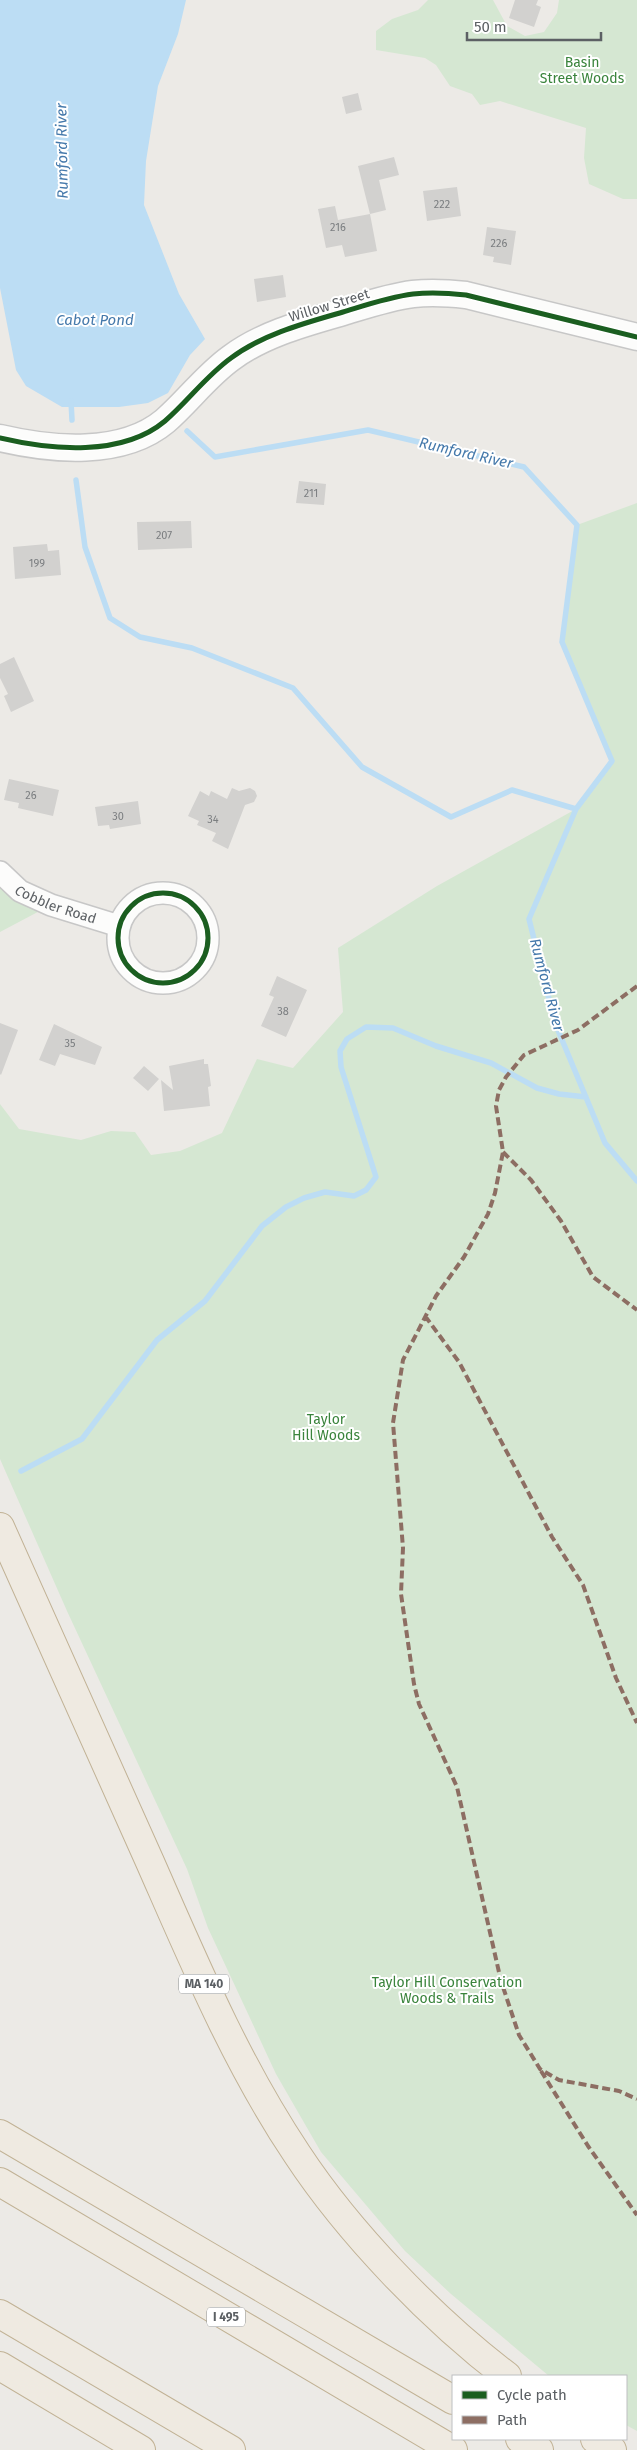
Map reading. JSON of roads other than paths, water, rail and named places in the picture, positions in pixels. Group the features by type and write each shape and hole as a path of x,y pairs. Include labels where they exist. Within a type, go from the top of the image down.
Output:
{"highway":[{"name":"MA 140","path":"0,1527 187,1949 235,2048 269,2110 297,2156 324,2192 380,2257 406,2286 506,2375"},
{"path":"0,2134 452,2399"},
{"name":"I 495","path":"0,2182 453,2450"},
{"path":"0,2314 231,2450"},
{"path":"0,2366 141,2450"},
{"path":"522,2440 539,2450"},
{"path":"597,2440 612,2450"}],"street":[{"name":"Willow Street","path":"0,438 42,446 67,447 109,444 128,440 163,422 231,358 254,344 305,323 380,301 413,294 438,292 466,295 637,337"},
{"name":"Cobbler Road","path":"0,872 20,891 51,905 119,926"},
{"path":"159,893 177,895 193,904 204,918 208,935 206,953 196,969 181,980 163,984 144,980 136,975 124,961 118,944 119,926 127,910 142,898 159,893"}],"water":[{"name":"Cabot Pond","path":"0,0 186,0 178,34 158,86 146,161 144,205 179,294 205,339 190,355 168,393 148,403 119,407 62,407 26,386 16,370 0,288"}],"waterway":[{"name":"Rumford River","path":"71,401 72,420"},
{"name":"Rumford River","path":"187,431 215,457 368,430 524,467 577,525 562,642 612,761 576,809 529,919 555,1023 605,1143 637,1181"},
{"name":"Rumford River","path":"76,480 85,547 110,618 140,637 192,648 293,688 362,767 451,817 512,790 576,809"},
{"path":"21,1471 82,1439 157,1340 205,1301 262,1226 286,1207 304,1198 325,1192 354,1196 366,1190 376,1177 341,1067 340,1051 347,1039 366,1027 393,1028 436,1046 491,1063 537,1088 559,1094 586,1097"}],"park label":[{"name":"Basin Street Woods","path":"582,70"},
{"name":"Taylor Hill Woods","path":"326,1428"},
{"name":"Taylor Hill Conservation Woods & Trails","path":"447,1990"}]}
